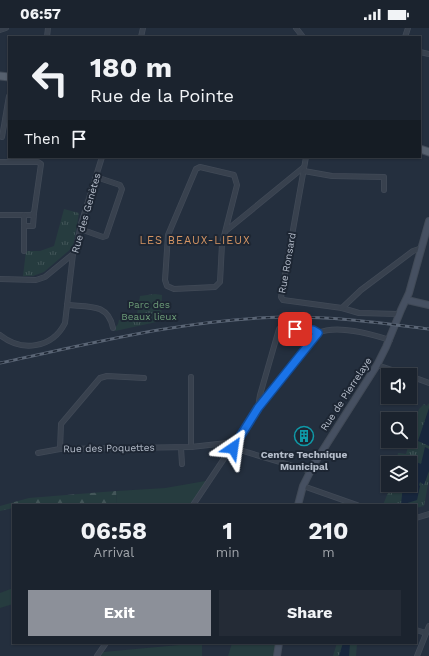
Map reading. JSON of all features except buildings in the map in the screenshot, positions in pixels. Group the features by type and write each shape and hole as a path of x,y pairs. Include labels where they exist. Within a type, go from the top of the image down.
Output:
{"main road":[{"name":"Rue de Pierrelaye","path":"298,504 303,486 310,471 377,365 390,340 407,300 429,221"},
{"path":"407,300 429,305"},
{"path":"277,656 279,644"}],"street":[{"path":"0,30 6,28"},
{"path":"2,137 8,102"},
{"name":"Rue des Genètes","path":"0,335 8,341 25,347 47,342 60,332 65,323 73,254 102,158"},
{"name":"Rue Ronsard","path":"306,158 280,298 283,300 342,308 359,313 400,314"},
{"path":"0,162 38,162 41,164 33,226 24,226"},
{"path":"226,230 237,185 234,175 200,167 196,169 168,235 165,280 167,286 174,289 215,287 220,282 222,244 226,230 304,169 332,176 384,177 384,190"},
{"path":"80,229 103,237 106,236 122,189 120,185 96,177"},
{"path":"0,215 32,215 34,213"},
{"path":"24,215 24,251"},
{"path":"342,308 361,290 413,251 422,248"},
{"path":"0,279 36,280 44,277 73,254"},
{"path":"67,305 101,309 109,315 114,328"},
{"path":"258,408 260,395 279,329 307,329 318,333"},
{"path":"195,504 258,408 318,333 325,329 336,329 390,340"},
{"path":"377,365 386,368"},
{"path":"60,449 61,424 100,378 107,376 144,378"},
{"path":"191,447 192,377"},
{"path":"417,379 429,383"},
{"name":"Rue des Poquettes","path":"38,453 60,449 181,448 227,443 310,471"},
{"path":"181,448 182,464"},
{"path":"303,486 354,504"},
{"path":"417,518 429,514"},
{"path":"417,656 426,638 426,633 429,626"},
{"path":"417,630 426,633"},
{"path":"97,656 105,644"}],"green space":[{"path":"64,209 79,213 73,247 44,272 33,276 23,276 26,251 40,251 54,246"},
{"name":"Parc des Beaux lieux","path":"155,294 162,295 161,321 115,331 119,320 137,314 140,296"},
{"path":"429,403 429,479 424,506 417,508 417,504 383,504 388,492 417,492 417,456 397,456 398,453 406,454 408,448 417,448 417,416 419,409 424,404 427,406"},
{"path":"211,480 194,504 117,504 116,491 165,488"},
{"path":"116,491 117,504 12,504 12,508 0,511 0,506 29,498"},
{"path":"12,588 12,604 0,608 0,593"},
{"path":"202,644 202,656 94,656 99,649 103,652"},
{"path":"232,644 278,644 276,656 228,656"},
{"path":"337,644 357,644 356,656 333,656"}],"water":[{"path":"429,408 429,446 418,441"},
{"path":"425,447 429,449 429,471 424,485 420,482 417,500 401,504 402,492 417,492 417,462 421,464"},
{"path":"343,644 350,644 349,656 339,656"}],"railway":[{"path":"0,363 141,333 212,322 248,319 302,317 356,320 429,329"}],"place":[{"name":"Centre Technique Municipal","path":"304,436"}],"district":[{"name":"LES BEAUX-LIEUX","path":"195,240"}],"route":[{"path":"233,448 258,408 318,333 313,330 295,329"}]}
